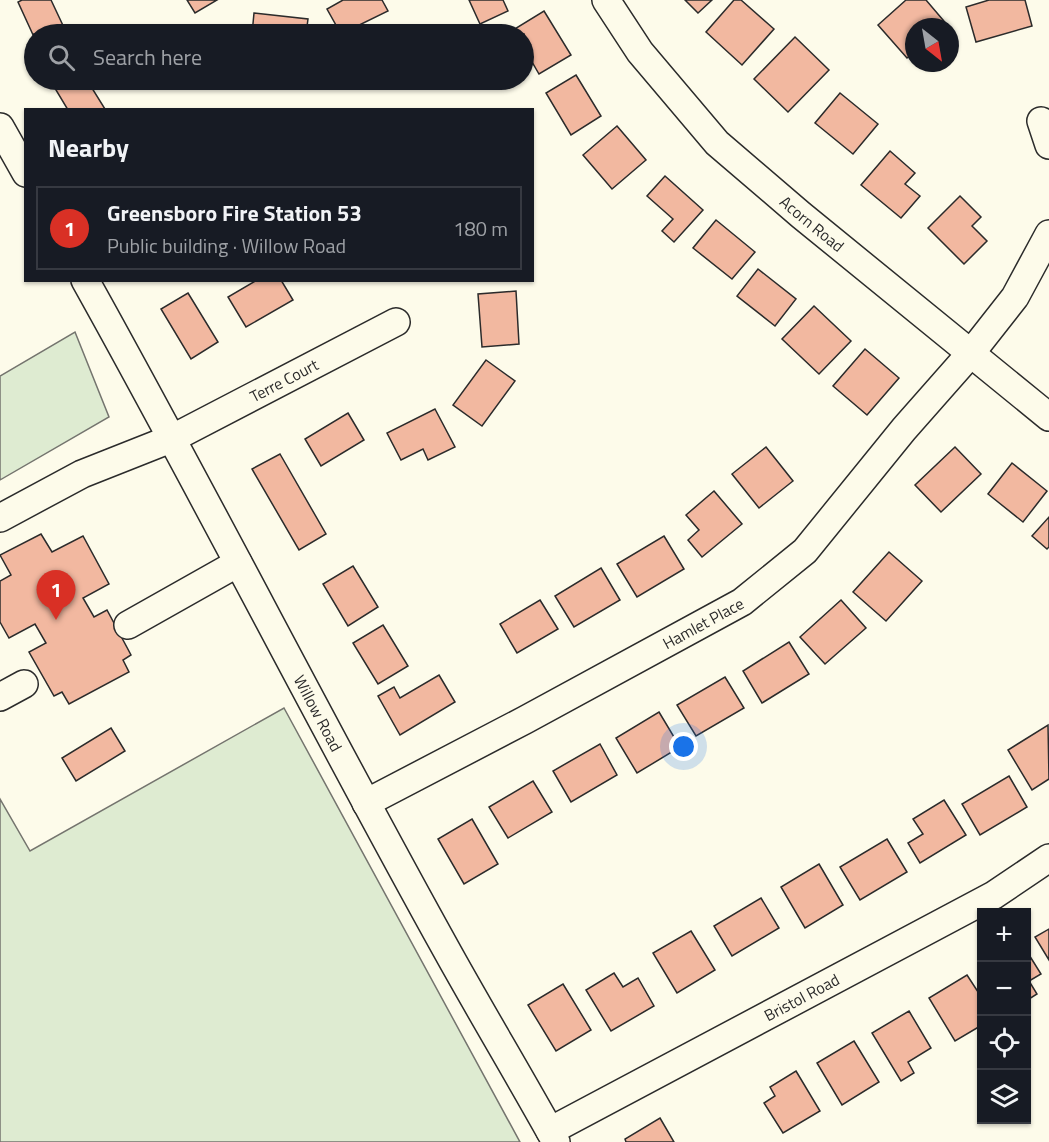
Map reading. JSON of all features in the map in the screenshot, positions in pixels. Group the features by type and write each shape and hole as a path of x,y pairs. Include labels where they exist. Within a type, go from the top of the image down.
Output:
{"street":[{"name":"Acorn Road","path":"606,0 640,52 717,142 801,215 1049,417"},
{"path":"0,127 24,169"},
{"name":"Hamlet Place","path":"366,803 742,602 805,551 1015,297 1049,234"},
{"name":"Willow Road","path":"87,282 173,438 446,950 553,1137"},
{"name":"Terre Court","path":"0,518 82,474 173,438 396,322"},
{"path":"128,625 238,563"},
{"path":"0,697 24,684"},
{"name":"Bristol Road","path":"553,1137 994,895 1049,858"}],"green space":[{"path":"75,332 109,417 0,480 0,376"},
{"path":"284,708 520,1142 0,1142 0,799 30,851"}],"building":[{"path":"51,0 62,24 28,24 18,2"},
{"path":"187,0 217,0 195,13"},
{"path":"343,0 382,0 388,11 361,24 335,24 327,9"},
{"path":"469,0 503,0 508,11 480,24"},
{"path":"685,0 712,0 698,13"},
{"path":"734,0 741,0 774,29 742,65 706,32"},
{"path":"906,0 926,0 941,18 905,18 905,56 878,25"},
{"path":"989,0 1025,0 1032,26 976,42 966,7"},
{"path":"544,11 571,55 539,74 534,65 534,24 523,24"},
{"path":"254,13 308,19 307,24 253,24"},
{"path":"795,37 829,70 788,112 754,79"},
{"path":"576,75 601,116 571,135 546,93"},
{"path":"56,90 93,90 104,108 67,108"},
{"path":"840,93 878,124 853,154 815,123"},
{"path":"617,126 646,160 612,189 583,155"},
{"path":"890,151 915,173 905,184 920,196 901,218 861,185"},
{"path":"665,176 703,210 674,242 662,231 673,219 647,196"},
{"path":"960,196 981,217 972,226 987,241 964,264 928,228"},
{"path":"716,220 755,252 732,279 693,248"},
{"path":"758,269 796,299 775,326 737,296"},
{"path":"254,282 282,282 293,300 246,327 228,297"},
{"path":"516,291 519,344 482,347 478,294"},
{"path":"188,293 218,342 191,359 161,309"},
{"path":"814,306 851,341 819,374 782,339"},
{"path":"865,349 899,378 867,415 833,386"},
{"path":"486,360 515,381 482,426 453,405"},
{"path":"435,409 455,447 428,460 423,449 401,460 387,433"},
{"path":"348,413 364,440 321,466 305,439"},
{"path":"766,447 793,481 759,508 732,474"},
{"path":"955,447 981,474 941,512 915,485"},
{"path":"280,454 326,534 299,550 252,469"},
{"path":"1012,463 1047,491 1023,522 988,494"},
{"path":"714,491 742,524 702,557 688,540 699,530 686,515"},
{"path":"1049,517 1049,547 1047,549 1032,536"},
{"path":"41,534 52,552 83,536 109,584 83,598 94,617 107,610 131,655 123,660 129,672 69,704 62,692 54,696 29,652 46,643 35,624 9,638 0,622 0,581 11,575 0,555"},
{"path":"664,536 684,569 637,597 617,564"},
{"path":"889,552 922,581 886,621 853,592"},
{"path":"353,566 378,607 348,626 323,584"},
{"path":"601,568 620,600 574,627 555,596"},
{"path":"540,600 558,629 517,653 500,624"},
{"path":"841,600 866,628 825,664 800,637"},
{"path":"383,625 408,666 378,684 353,643"},
{"path":"789,642 809,674 762,703 743,671"},
{"path":"439,675 455,702 400,735 378,696 394,687 400,698"},
{"path":"725,677 744,708 696,736 677,705"},
{"path":"659,712 680,747 637,773 616,738"},
{"path":"1048,725 1049,779 1032,790 1008,750"},
{"path":"111,728 125,751 76,781 62,758"},
{"path":"600,744 617,775 571,802 553,771"},
{"path":"1009,776 1027,807 980,835 962,804"},
{"path":"533,781 552,812 508,838 489,807"},
{"path":"944,800 966,835 920,863 908,843 923,834 913,819"},
{"path":"472,819 498,864 464,884 438,839"},
{"path":"887,839 907,872 860,900 840,867"},
{"path":"819,864 843,905 805,928 781,887"},
{"path":"761,898 779,928 732,956 714,926"},
{"path":"1049,929 1049,960 1035,937"},
{"path":"691,931 715,970 677,993 653,953"},
{"path":"1031,958 1041,974 1031,980"},
{"path":"614,973 623,987 638,978 654,1006 611,1031 586,990"},
{"path":"967,975 977,990 977,1028 955,1041 929,998"},
{"path":"563,984 591,1030 556,1051 528,1005"},
{"path":"1031,984 1037,994 1031,998"},
{"path":"909,1011 931,1048 908,1062 914,1073 901,1081 872,1033"},
{"path":"854,1041 879,1082 842,1105 817,1063"},
{"path":"796,1071 820,1111 783,1133 764,1103 775,1096 770,1087"},
{"path":"660,1118 674,1142 626,1142 625,1139"}],"place":[{"name":"Greensboro Fire Station 53","path":"56,620"}]}
